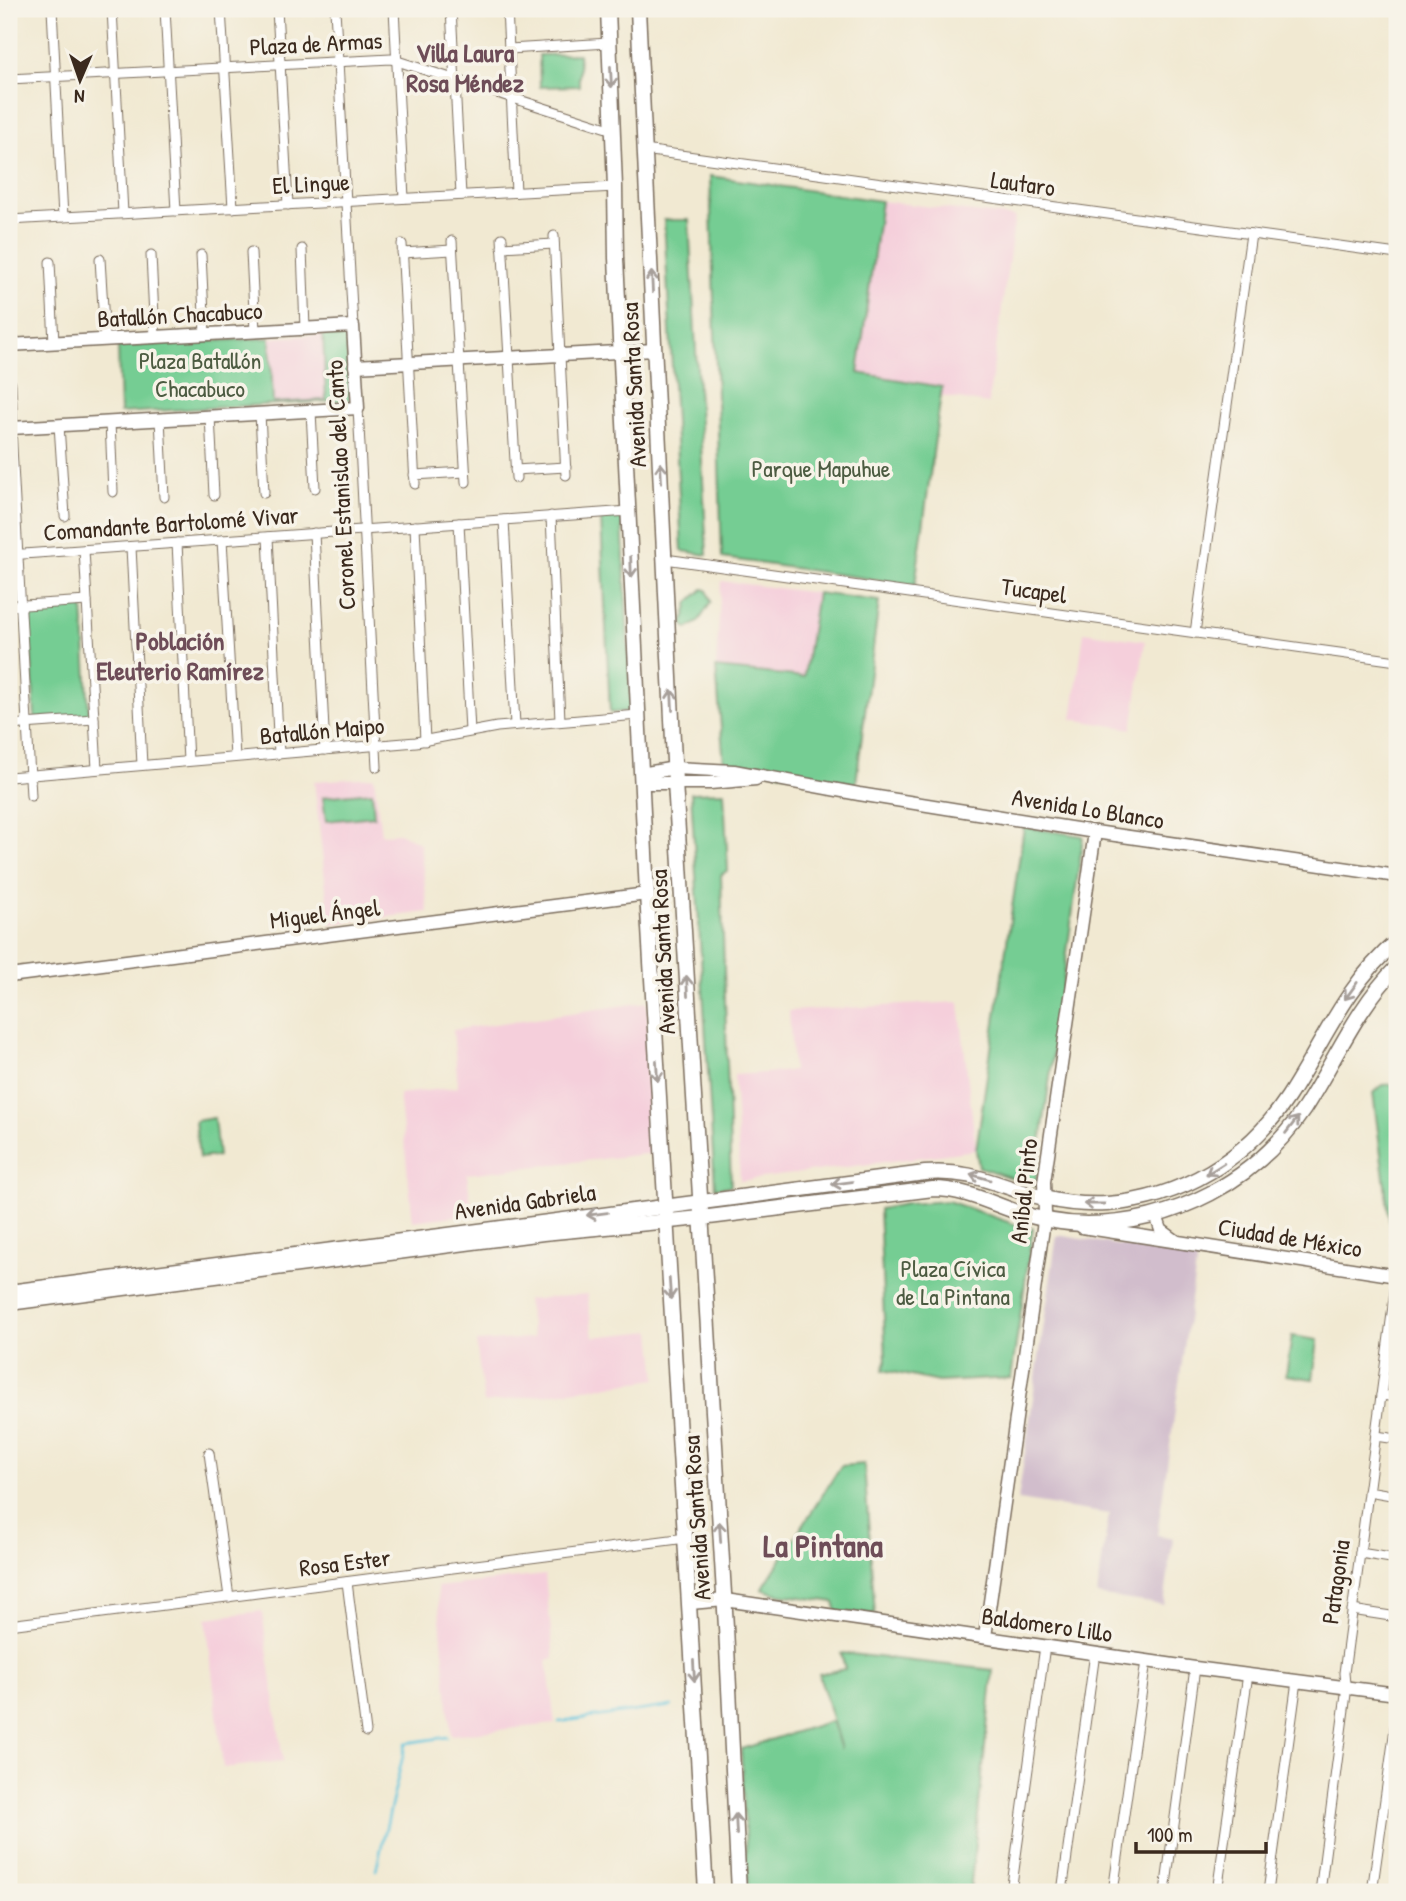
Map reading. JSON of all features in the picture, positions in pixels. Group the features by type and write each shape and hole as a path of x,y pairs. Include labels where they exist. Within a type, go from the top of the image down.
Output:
{"main road":[{"name":"Avenida Santa Rosa","path":"608,9 616,258 626,352 629,511 647,894 706,1892"},
{"name":"Avenida Santa Rosa","path":"638,9 675,775 739,1892"},
{"name":"Avenida Gabriela","path":"9,1292 700,1201 949,1172 979,1177 1045,1199 1090,1204 1144,1199 1202,1177 1249,1143 1279,1110 1356,983 1397,941"},
{"name":"Avenida Gabriela","path":"9,1303 543,1233 701,1218 940,1189 965,1192 1045,1220 1115,1223 1156,1215 1212,1193 1264,1156 1296,1120 1360,1012 1397,967"},
{"path":"1315,1050 1332,1060"},
{"path":"1144,1199 1156,1215"}],"street":[{"path":"52,9 64,217"},
{"path":"112,9 123,214"},
{"path":"165,9 176,211"},
{"path":"221,9 233,208"},
{"path":"277,9 288,205"},
{"name":"Coronel Estanislao del Canto","path":"335,9 377,767"},
{"path":"394,9 404,198"},
{"path":"451,9 461,195"},
{"path":"507,9 516,192"},
{"path":"509,49 609,43"},
{"name":"Plaza de Armas","path":"9,79 397,59 613,130"},
{"name":"Lautaro","path":"644,150 1397,254"},
{"name":"El Lingue","path":"9,219 615,187"},
{"path":"1195,633 1251,234"},
{"path":"554,240 566,471 516,474 509,358 502,242 554,240"},
{"path":"452,246 465,477 415,480 408,363 402,248 452,246"},
{"path":"302,249 305,329"},
{"path":"251,252 255,331"},
{"path":"151,254 155,337"},
{"path":"201,255 205,334"},
{"path":"100,259 105,340"},
{"path":"50,262 54,343"},
{"name":"Batallón Chacabuco","path":"9,345 353,326"},
{"path":"355,366 656,350"},
{"path":"9,386 13,555 21,605 31,796"},
{"path":"11,428 358,408"},
{"path":"311,411 314,488"},
{"path":"260,414 264,493"},
{"path":"210,416 214,495"},
{"path":"160,419 164,497"},
{"path":"110,422 113,492"},
{"path":"59,425 65,516"},
{"name":"Comandante Bartolomé Vivar","path":"13,555 629,511"},
{"path":"551,516 561,721"},
{"path":"504,520 515,724"},
{"path":"459,523 470,731"},
{"path":"415,526 425,741"},
{"path":"314,533 326,750"},
{"path":"268,537 279,754"},
{"path":"222,540 235,757"},
{"path":"177,543 188,761"},
{"path":"131,547 142,765"},
{"path":"84,550 97,769"},
{"name":"Tucapel","path":"665,559 1397,661"},
{"path":"9,606 87,601"},
{"name":"Batallón Maipo","path":"9,777 425,741 515,724 638,715"},
{"path":"9,725 94,719"},
{"name":"Avenida Lo Blanco","path":"641,778 675,775 774,779 1094,832 1397,876"},
{"name":"Aníbal Pinto","path":"985,1637 1045,1220 1044,1182 1094,832"},
{"name":"Miguel Ángel","path":"9,976 647,894"},
{"path":"1156,1215 1165,1235 1176,1241"},
{"name":"Ciudad de México","path":"1072,1223 1109,1233 1397,1276"},
{"name":"Patagonia","path":"1321,1892 1345,1686 1344,1673 1381,1395 1393,1340 1397,1276"},
{"path":"1381,1395 1397,1397"},
{"path":"1376,1436 1397,1439"},
{"path":"209,1454 229,1597"},
{"path":"1368,1491 1397,1496"},
{"name":"Rosa Ester","path":"9,1625 686,1538"},
{"path":"1360,1553 1397,1559"},
{"path":"347,1582 366,1732"},
{"name":"Baldomero Lillo","path":"690,1603 724,1600 1195,1668 1397,1694"},
{"path":"1352,1610 1397,1617"},
{"path":"1011,1892 1045,1646"},
{"path":"1062,1892 1095,1653"},
{"path":"1114,1892 1146,1661"},
{"path":"1166,1892 1195,1668"},
{"path":"1217,1892 1248,1674"},
{"path":"1268,1892 1297,1681"},
{"path":"1372,1892 1397,1714"}],"shaded area":[{"path":"881,201 1015,217 988,404 941,396 942,387 858,374"},
{"path":"323,335 327,400 273,403 270,338"},
{"path":"721,581 817,593 805,677 716,668"},
{"path":"1084,632 1145,641 1132,729 1072,719"},
{"path":"374,777 381,834 399,833 420,843 428,912 330,924 314,781"},
{"path":"647,1002 655,1153 467,1174 472,1214 413,1221 399,1094 458,1087 453,1030"},
{"path":"959,1002 976,1150 740,1181 734,1075 793,1071 789,1011"},
{"path":"1057,1235 1197,1258 1157,1535 1173,1538 1164,1605 1097,1595 1109,1514 1018,1500"},
{"path":"587,1294 593,1337 652,1331 657,1379 484,1403 476,1342 533,1338 527,1300"},
{"path":"545,1575 554,1659 547,1660 555,1724 451,1735 437,1587"},
{"path":"262,1611 283,1761 223,1768 206,1618"}],"green space":[{"path":"579,54 579,86 540,87 539,55"},
{"name":"Parque Mapuhue","path":"710,176 881,201 858,373 942,387 915,585 722,558"},
{"path":"664,220 689,220 707,555 682,551"},
{"name":"Plaza Batallón Chacabuco","path":"346,333 350,400 120,413 118,346 270,338 273,403 326,400 323,335"},
{"path":"622,516 631,711 610,713 601,518"},
{"path":"703,589 707,590 711,602 698,622 687,629 683,623 689,602"},
{"path":"817,593 879,601 856,783 724,764 716,668 804,677"},
{"path":"83,606 89,716 35,719 29,609"},
{"path":"372,792 374,816 326,821 323,797"},
{"path":"724,792 728,870 721,875 731,1186 715,1188 691,793"},
{"name":"Plaza Cívica de La Pintana","path":"1024,827 1083,836 1035,1186 979,1167 976,1150"},
{"path":"1397,1084 1397,1263 1373,1093 1382,1085"},
{"path":"214,1118 218,1156 199,1158 195,1121"},
{"name":"Plaza Cívica de La Pintana","path":"948,1201 1028,1229 1033,1228 1011,1378 938,1382 883,1370 886,1362 879,1209"},
{"path":"1292,1336 1318,1340 1313,1379 1286,1375"},
{"path":"864,1464 875,1614 837,1612 834,1602 762,1589 841,1466"},
{"path":"841,1653 993,1670 970,1892 748,1892 741,1749 831,1721 841,1749 819,1674 845,1669"}],"waterway":[{"path":"559,1722 672,1706"},
{"path":"376,1870 406,1743 447,1737"}],"district":[{"name":"Villa Laura Rosa Méndez","path":"465,68"},
{"name":"Población Eleuterio Ramírez","path":"180,656"},
{"name":"La Pintana","path":"823,1546"}]}
